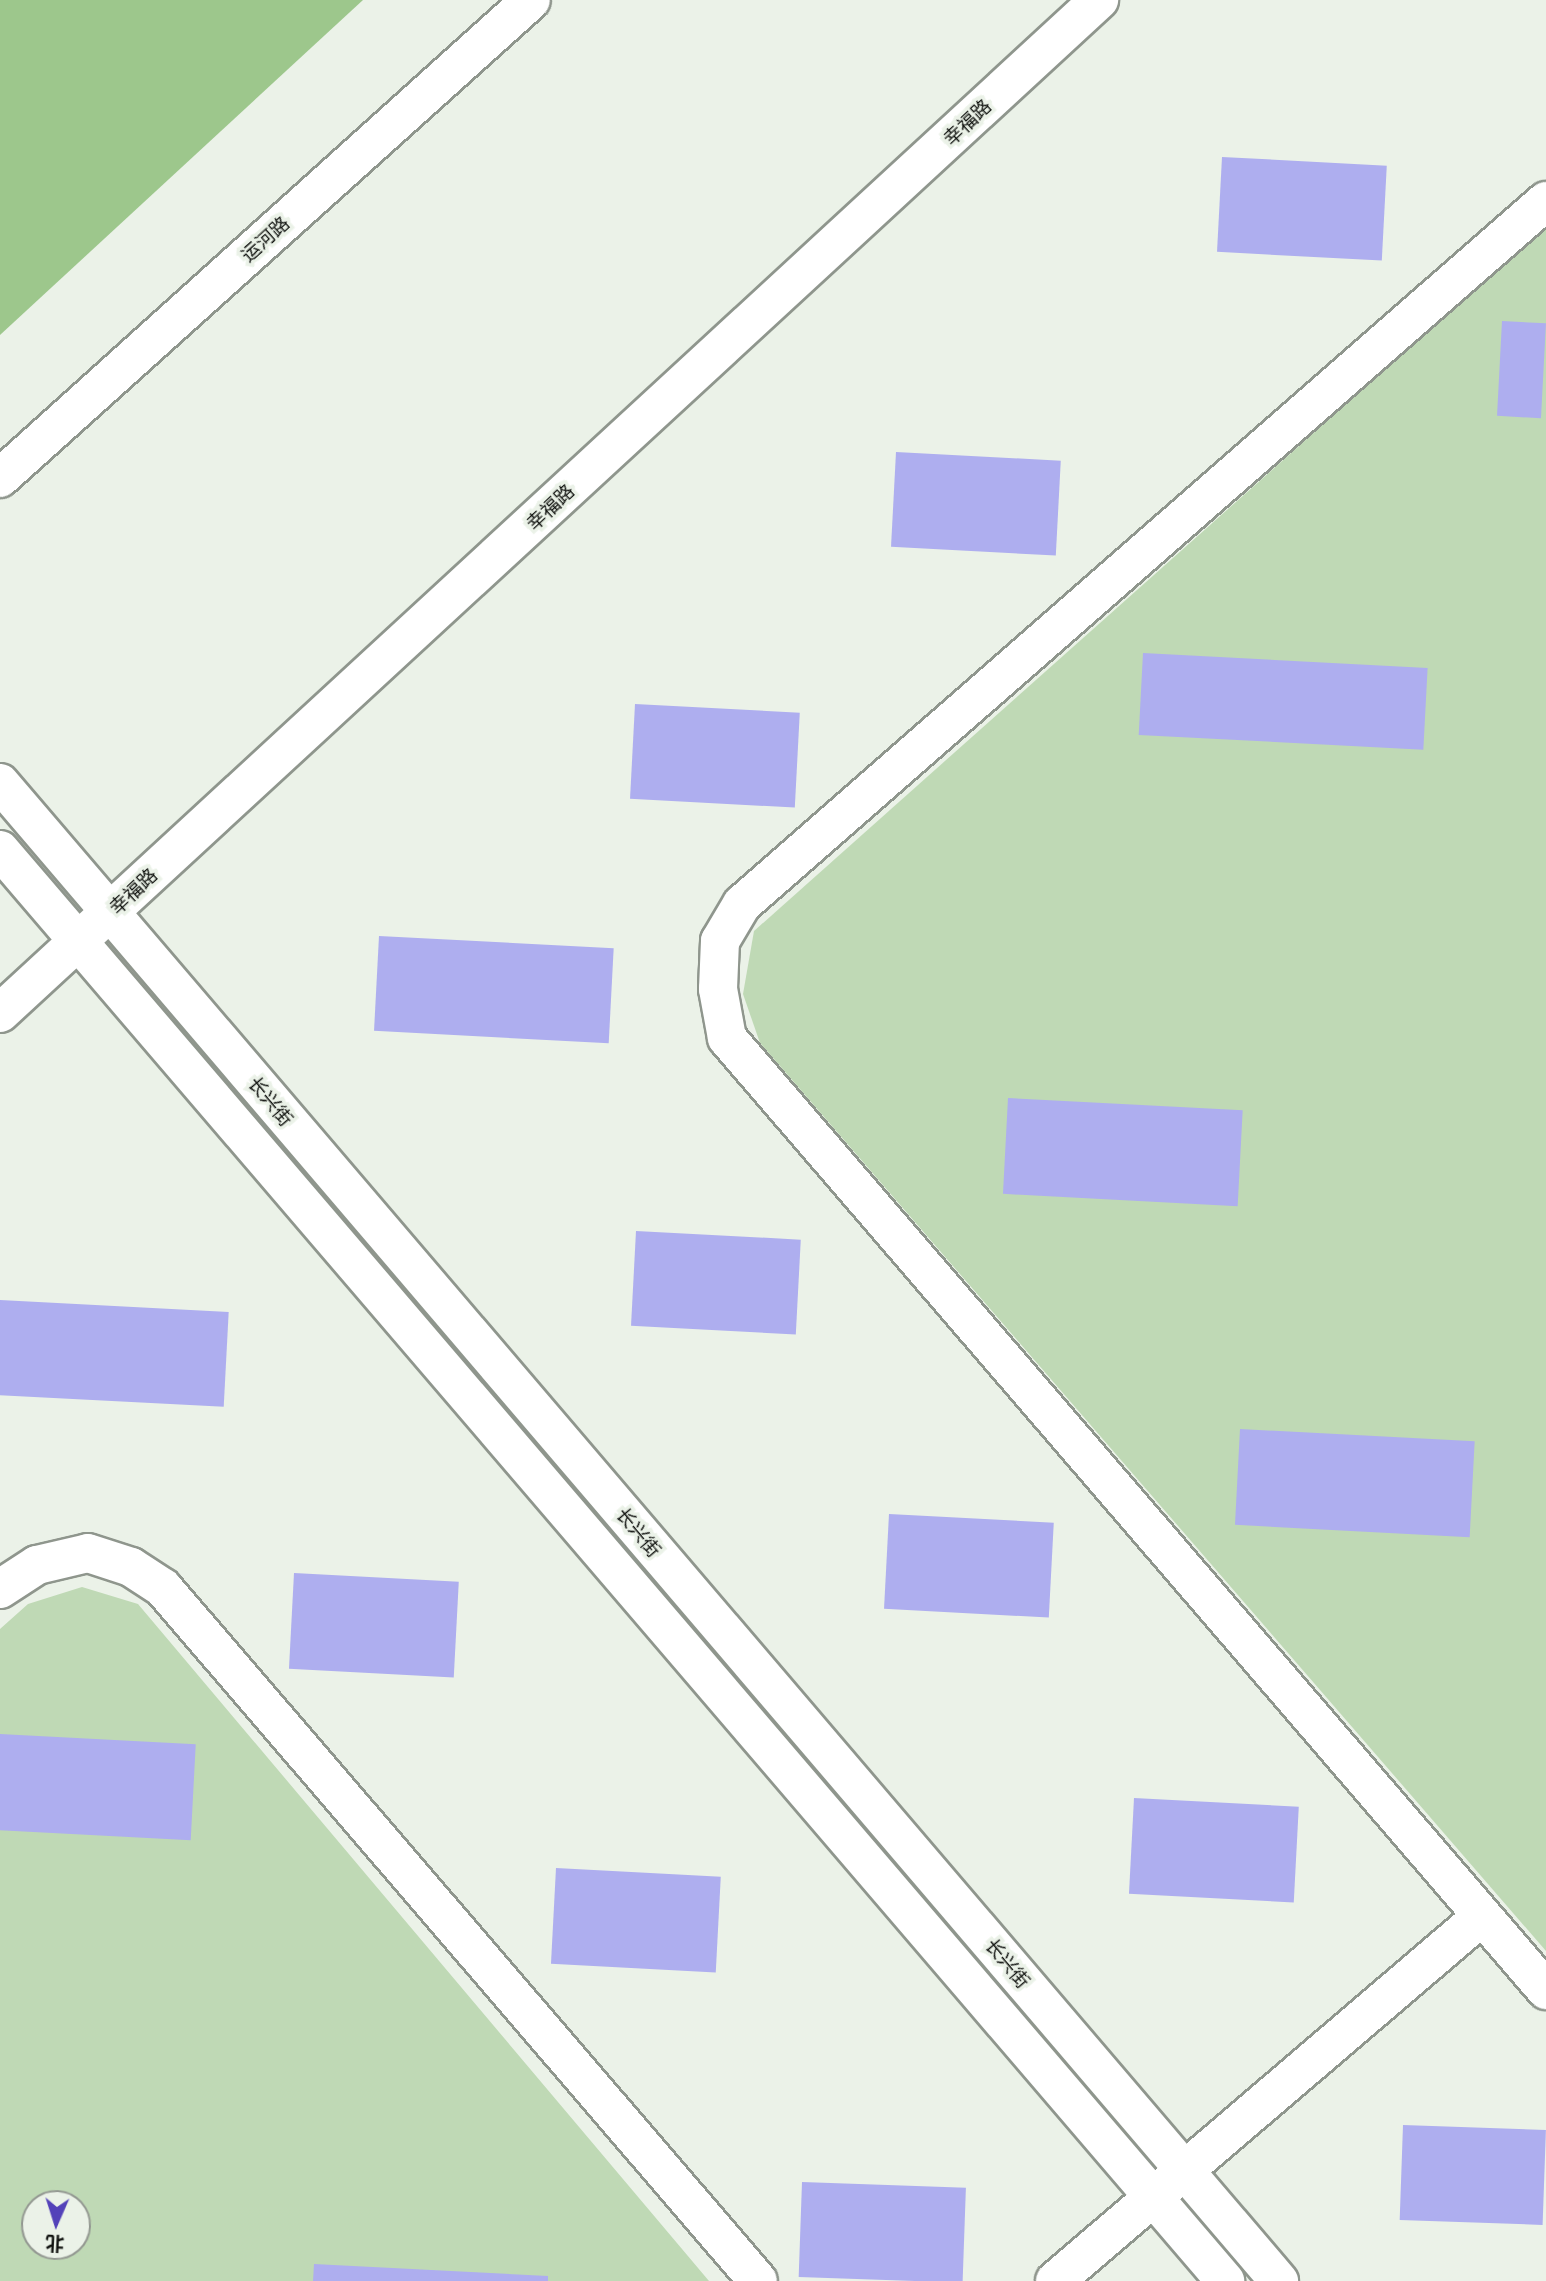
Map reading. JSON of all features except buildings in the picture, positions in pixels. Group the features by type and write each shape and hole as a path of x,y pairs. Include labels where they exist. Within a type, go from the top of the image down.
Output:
{"street":[{"name":"运河路","path":"0,478 530,0"},
{"name":"幸福路","path":"0,1013 1099,0"},
{"path":"1546,201 742,904 720,941 718,989 727,1038 1546,1990"},
{"name":"长兴街","path":"0,783 1279,2281"},
{"path":"0,850 1225,2281"},
{"path":"0,1589 37,1565 88,1553 131,1567 163,1588 758,2281"},
{"path":"1055,2281 1482,1916"}],"shaded area":[{"path":"0,0 363,0 0,335"},
{"path":"1546,226 1546,1951 760,1043 743,994 754,931"},
{"path":"82,1587 138,1604 709,2281 0,2281 0,1629 28,1604"}]}
